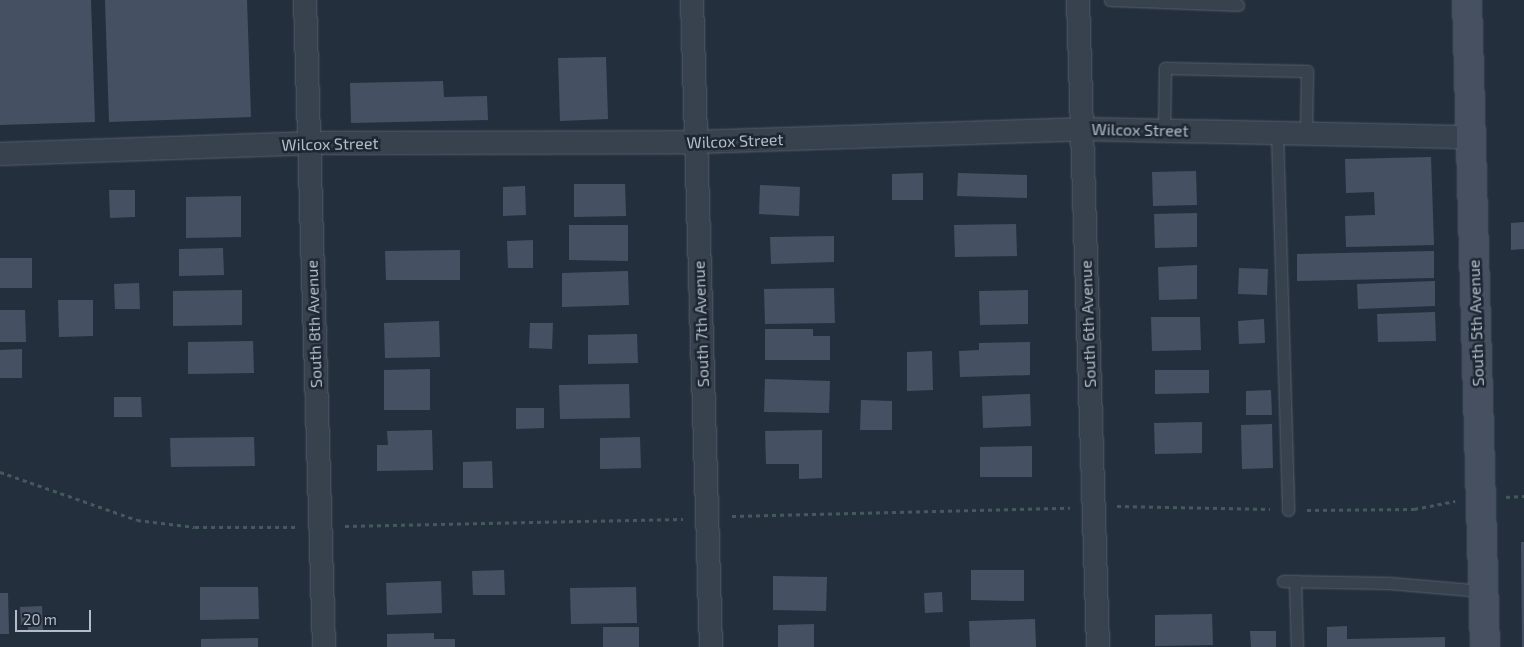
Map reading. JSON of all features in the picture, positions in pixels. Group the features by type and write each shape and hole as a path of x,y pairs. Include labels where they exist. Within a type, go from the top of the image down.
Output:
{"street":[{"name":"South 8th Avenue","path":"305,0 324,647"},
{"name":"South 7th Avenue","path":"692,0 711,647"},
{"name":"South 6th Avenue","path":"1078,0 1098,647"},
{"name":"South 5th Avenue","path":"1466,0 1485,647"},
{"name":"Wilcox Street","path":"0,154 309,143 696,142 1082,129 1471,137"}],"lane":[{"path":"1110,0 1238,5"},
{"path":"1164,131 1165,68 1307,71 1306,134"},
{"path":"1277,133 1288,510"},
{"path":"1283,581 1389,583 1484,591"},
{"path":"1295,582 1297,647"}],"path":[{"path":"0,472 137,520 195,527 296,527"},
{"path":"1513,497 1524,496"},
{"path":"727,516 1072,508"},
{"path":"343,526 685,519"}],"building":[{"path":"0,0 91,0 95,122 0,125"},
{"path":"105,0 247,0 251,117 109,122"},
{"path":"606,57 608,119 560,121 558,58"},
{"path":"443,81 444,97 487,96 488,120 351,123 350,83"},
{"path":"1431,157 1434,245 1346,247 1345,216 1375,215 1374,192 1346,193 1345,159"},
{"path":"1196,171 1197,205 1153,206 1152,172"},
{"path":"923,173 923,200 892,200 892,174"},
{"path":"958,173 1027,175 1027,198 957,196"},
{"path":"574,184 625,184 626,216 574,217"},
{"path":"760,185 800,187 799,216 759,214"},
{"path":"525,186 526,215 503,216 503,187"},
{"path":"109,190 135,190 135,217 110,218"},
{"path":"241,196 241,237 186,238 186,197"},
{"path":"1197,213 1197,247 1155,248 1154,214"},
{"path":"1524,222 1524,249 1511,250 1511,223"},
{"path":"1016,224 1017,256 955,257 954,225"},
{"path":"569,225 628,225 628,261 569,260"},
{"path":"834,236 834,262 771,264 770,237"},
{"path":"533,240 533,268 508,268 507,241"},
{"path":"223,248 224,275 179,276 179,249"},
{"path":"460,250 460,280 386,280 385,251"},
{"path":"1434,251 1434,278 1297,281 1297,254"},
{"path":"0,258 32,258 32,288 0,288"},
{"path":"1197,265 1197,299 1159,300 1158,267"},
{"path":"1239,268 1268,269 1267,295 1238,294"},
{"path":"628,271 629,305 562,307 562,273"},
{"path":"1435,281 1435,306 1358,309 1357,284"},
{"path":"139,283 140,309 115,309 114,284"},
{"path":"834,288 835,323 765,324 764,289"},
{"path":"242,290 242,325 173,326 173,291"},
{"path":"1028,290 1028,324 980,325 979,291"},
{"path":"58,300 93,300 93,336 59,337"},
{"path":"0,310 25,310 26,342 0,342"},
{"path":"1435,312 1436,341 1378,342 1377,314"},
{"path":"1151,317 1200,317 1201,350 1152,351"},
{"path":"1264,319 1265,343 1239,344 1238,321"},
{"path":"439,321 440,357 385,358 384,323"},
{"path":"530,323 553,323 552,349 529,348"},
{"path":"765,329 813,329 813,336 830,336 830,360 765,360"},
{"path":"637,334 638,363 588,364 588,335"},
{"path":"253,341 254,373 188,374 188,342"},
{"path":"1030,342 1030,375 960,377 959,351 979,350 979,343"},
{"path":"22,349 22,378 0,378 0,350"},
{"path":"932,351 933,390 907,391 907,352"},
{"path":"430,369 430,410 384,410 384,370"},
{"path":"1155,370 1209,370 1209,393 1155,394"},
{"path":"765,379 830,381 829,413 764,412"},
{"path":"629,384 630,418 560,419 559,385"},
{"path":"1271,390 1272,415 1246,415 1246,391"},
{"path":"1030,394 1031,426 983,428 982,396"},
{"path":"114,397 141,397 142,417 114,417"},
{"path":"861,400 892,401 892,430 860,430"},
{"path":"516,408 544,408 544,428 516,429"},
{"path":"1202,422 1202,453 1155,454 1154,423"},
{"path":"1272,424 1273,468 1242,469 1241,425"},
{"path":"432,430 433,470 377,471 377,445 388,445 387,431"},
{"path":"822,430 822,478 799,479 799,464 766,464 765,431"},
{"path":"254,437 255,466 171,467 170,438"},
{"path":"640,437 641,468 600,469 600,438"},
{"path":"1032,446 1032,477 980,477 980,447"},
{"path":"492,461 493,488 463,488 463,462"},
{"path":"1521,542 1524,542 1524,647 1522,647"},
{"path":"504,570 505,595 473,595 472,571"},
{"path":"971,570 1024,570 1024,601 971,600"},
{"path":"773,576 827,577 826,611 773,610"},
{"path":"441,581 442,613 387,615 386,583"},
{"path":"200,587 258,587 259,619 200,620"},
{"path":"636,587 637,623 571,624 570,588"},
{"path":"942,592 943,612 925,613 924,593"},
{"path":"0,593 8,593 9,634 0,634"},
{"path":"42,606 43,632 28,632 28,625 21,625 20,607"},
{"path":"1212,614 1213,645 1155,646 1155,615"},
{"path":"1035,619 1036,647 970,647 969,621"},
{"path":"814,624 814,647 778,647 778,625"},
{"path":"1347,626 1347,639 1445,637 1445,647 1327,647 1327,627"},
{"path":"603,627 639,627 639,647 603,647"},
{"path":"1250,631 1276,631 1276,647 1251,647"},
{"path":"434,633 434,639 455,639 455,647 387,647 387,634"},
{"path":"258,638 258,647 201,647 201,639"}]}
